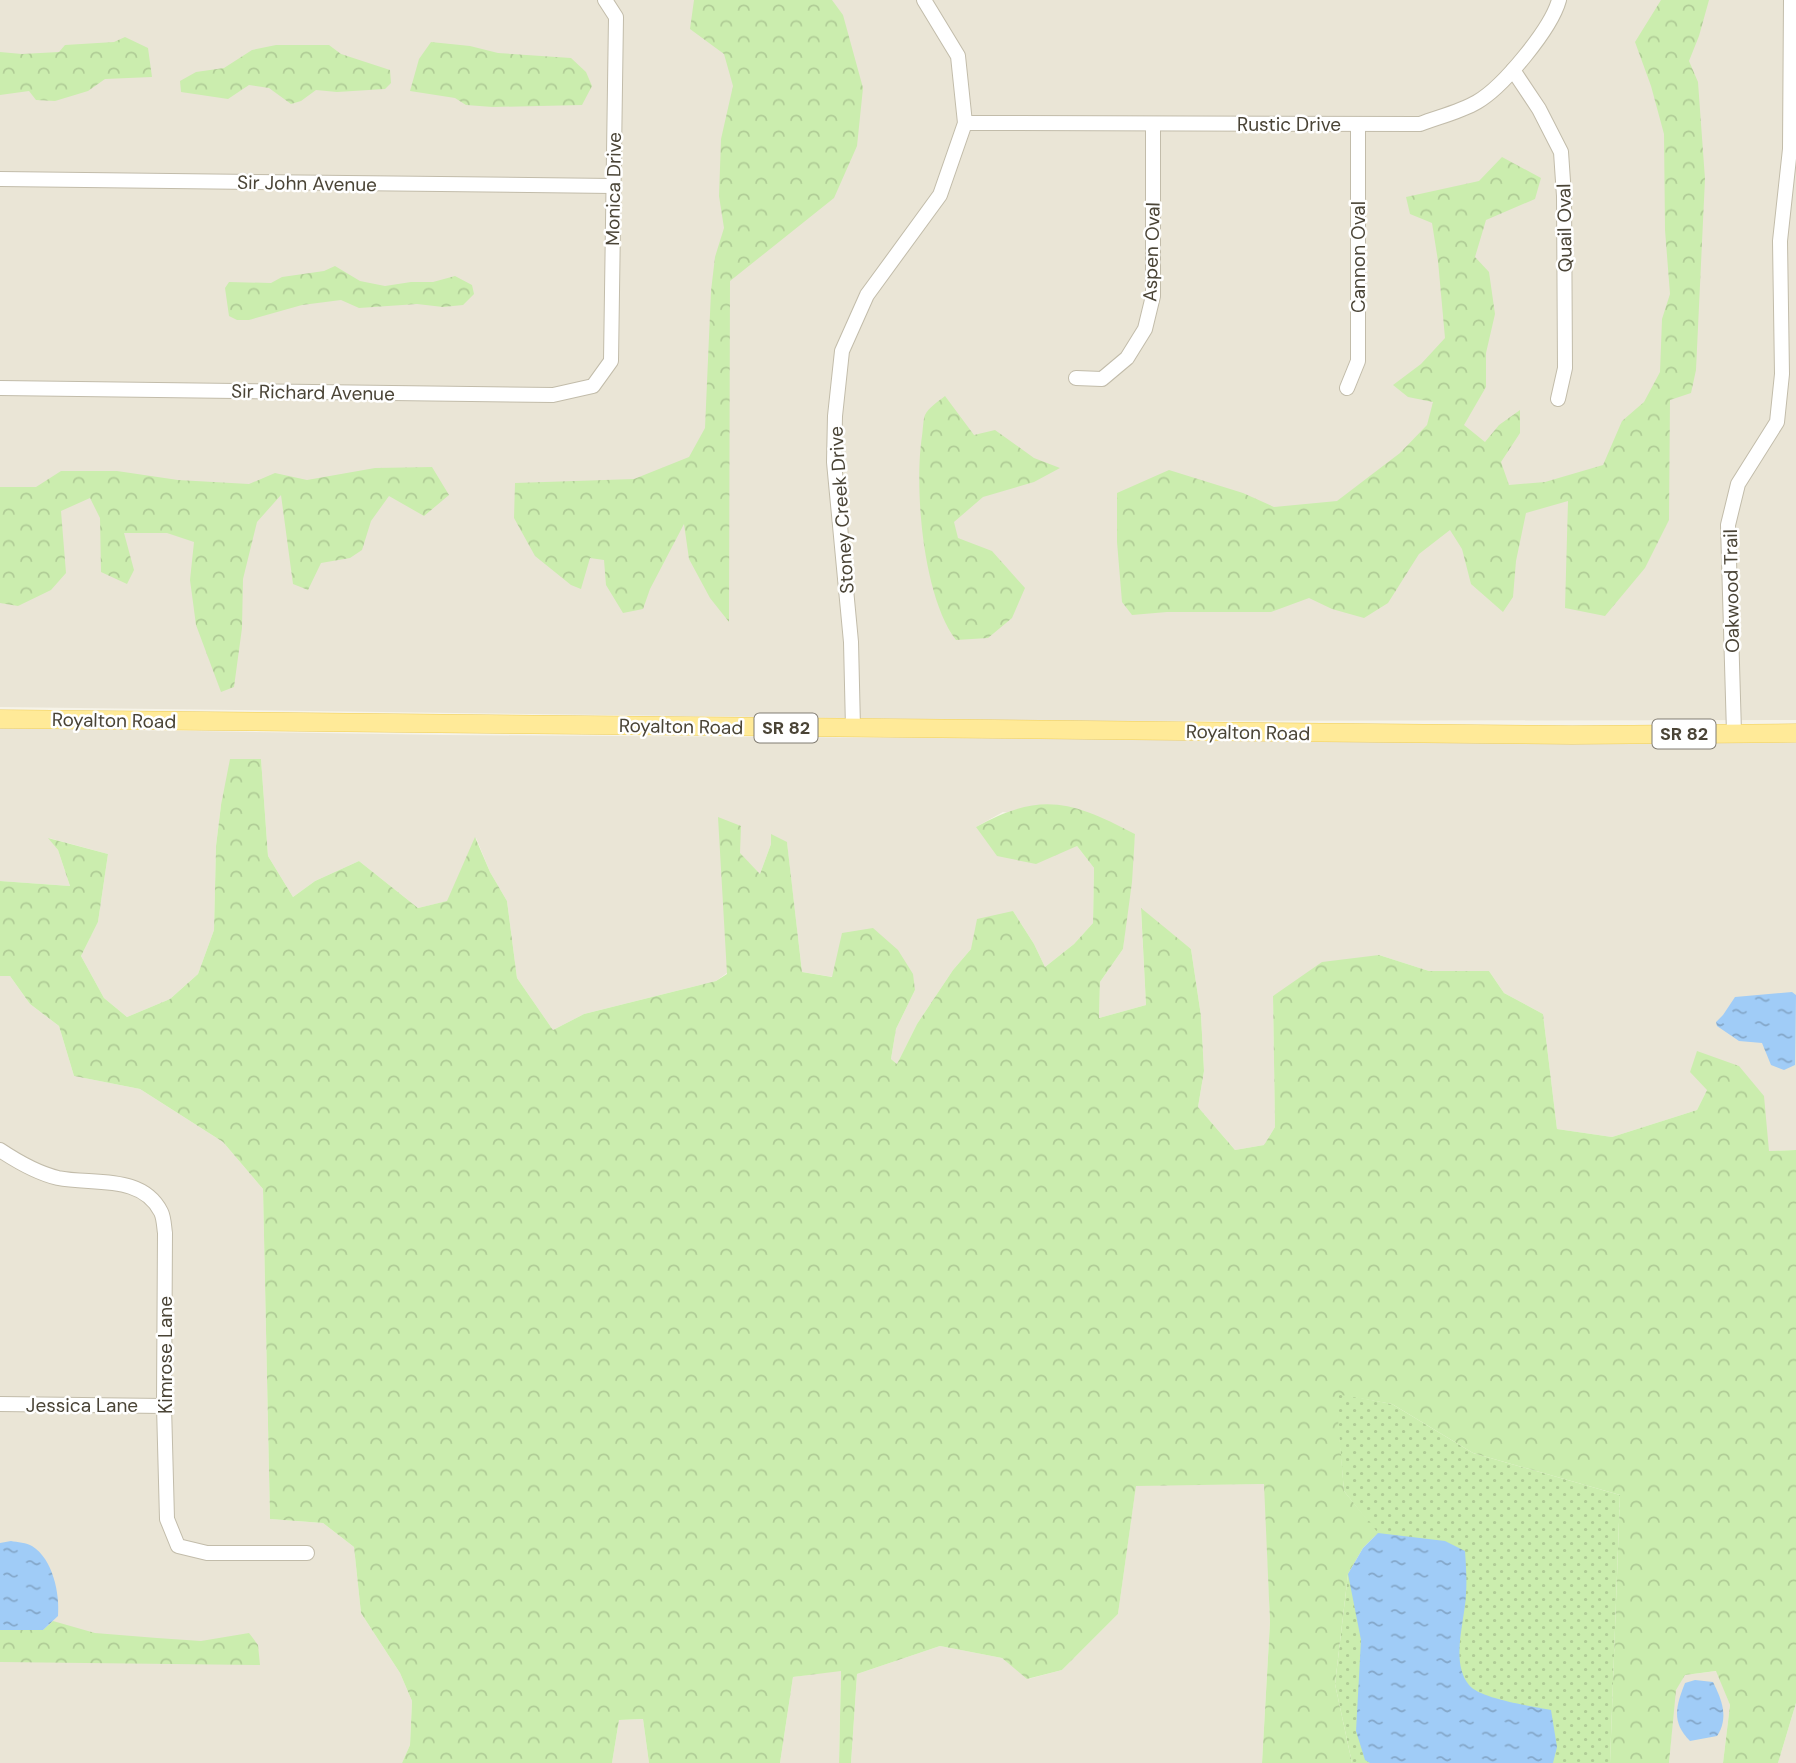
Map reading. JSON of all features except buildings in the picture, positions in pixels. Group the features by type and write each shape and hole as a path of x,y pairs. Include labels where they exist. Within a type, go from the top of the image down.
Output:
{"main road":[{"name":"Royalton Road","path":"0,719 1572,736 1734,733"},
{"name":"SR 82","path":"1734,733 1796,733"}],"street":[{"name":"Monica Drive","path":"605,0 616,17 611,361"},
{"name":"Stoney Creek Drive","path":"853,728 851,642 834,462 835,416 842,351 867,295 940,195 965,123 958,56 924,0"},
{"name":"Rustic Drive","path":"965,123 1420,124 1478,102 1513,70 1538,40 1559,0"},
{"name":"Oakwood Trail","path":"1734,733 1728,525 1738,484 1777,422 1782,374 1780,241 1793,149 1791,0"},
{"name":"Quail Oval","path":"1513,70 1539,109 1561,152 1564,195 1565,368 1558,398"},
{"name":"Aspen Oval","path":"1076,377 1102,379 1127,358 1145,329 1153,296 1153,124"},
{"name":"Cannon Oval","path":"1347,388 1358,361 1358,124"},
{"name":"Sir John Avenue","path":"0,179 613,186"},
{"name":"Sir Richard Avenue","path":"0,388 553,395 593,386 611,361"},
{"name":"Kimrose Lane","path":"0,1150 21,1164 57,1177 127,1185 144,1192 162,1212 165,1233 164,1406 167,1519 178,1546 207,1553 307,1553"},
{"name":"Jessica Lane","path":"0,1404 164,1406"}],"shaded area":[{"path":"0,0 1796,0 1796,720 1072,721 0,707"},
{"path":"0,728 445,735 1796,743 1796,1150 1769,1151 1707,1090 1697,1110 1612,1137 1557,1129 1543,1014 1504,993 1489,971 1429,971 1379,955 1273,996 1275,1127 1264,1145 1235,1150 1198,1107 1204,1071 1201,1016 1191,949 1141,910 1146,1005 1099,1018 1100,982 1123,949 1135,834 1003,812 976,827 1077,846 1094,868 1093,923 1074,944 1045,967 1013,911 971,949 953,970 917,1024 897,1064 891,1059 896,1029 915,990 802,972 787,843 771,835 771,844 760,874 740,854 727,973 716,981 584,1014 553,1030 517,978 507,901 490,872 476,838 448,901 418,908 359,861 315,881 293,897 268,856 261,759 221,805 216,846 214,930 198,974 170,999 127,1017 104,998 81,956 98,922 108,854 49,838 58,850 70,886 0,881"},
{"path":"0,976 10,976 30,1004 59,1026 74,1076 140,1089 223,1142 263,1189 270,1519 323,1523 354,1547 361,1613 400,1673 412,1701 410,1745 402,1763 0,1763"},
{"path":"1265,1484 1270,1622 1262,1763 851,1763 857,1674 940,1646 1002,1658 1028,1679 1062,1670 1118,1614 1136,1485"},
{"path":"841,1670 839,1763 780,1763 793,1677"},
{"path":"1717,1671 1730,1705 1723,1763 1669,1763 1675,1690 1685,1675"},
{"path":"1796,1703 1796,1763 1778,1763"},
{"path":"643,1719 649,1763 612,1763 619,1720"}],"green space":[{"path":"694,0 832,0 843,15 863,88 857,146 834,198 730,281 729,622 710,598 689,559 684,524 650,589 643,609 623,613 606,585 604,560 590,558 581,589 571,585 535,556 514,518 515,483 634,479 689,457 705,428 711,291 715,257 724,228 719,196 721,139 733,86 724,54 690,29"},
{"path":"1661,0 1709,0 1689,61 1698,82 1705,179 1696,370 1691,393 1670,400 1669,520 1645,568 1605,616 1565,608 1568,501 1526,513 1516,561 1513,597 1503,612 1471,584 1462,549 1450,530 1419,554 1388,603 1364,618 1332,609 1309,598 1271,612 1167,612 1132,615 1122,602 1117,542 1117,493 1169,470 1243,493 1274,507 1337,501 1400,453 1427,425 1433,402 1408,397 1393,385 1421,364 1445,338 1432,223 1410,214 1406,197 1479,181 1502,157 1541,178 1535,199 1486,220 1475,257 1489,272 1495,314 1486,353 1486,387 1464,425 1485,442 1499,425 1520,410 1520,433 1501,462 1509,485 1545,482 1603,465 1622,421 1644,402 1660,372 1662,319 1670,294 1665,230 1664,134 1635,42"},
{"path":"125,37 148,48 152,77 105,79 88,91 55,101 36,100 29,91 0,95 0,52 59,52 65,45 114,42"},
{"path":"431,42 470,46 498,53 571,58 586,72 592,86 582,105 466,105 455,98 410,91 419,59"},
{"path":"276,45 329,45 341,54 390,70 391,83 385,89 337,92 316,90 301,101 291,104 269,88 249,85 228,99 181,92 180,81 196,72 224,68 252,50"},
{"path":"335,266 360,281 385,286 433,282 455,276 472,285 474,294 463,305 443,307 417,304 359,308 341,300 302,305 249,320 237,320 229,316 225,288 229,282 271,283 282,277 324,271"},
{"path":"945,396 974,435 995,430 1034,458 1060,468 1034,482 983,497 954,522 958,538 992,551 1025,588 1012,618 988,638 956,640 945,621 929,571 919,484 923,422 931,407"},
{"path":"432,467 449,495 424,516 389,496 371,521 362,550 350,558 321,563 308,590 293,584 281,495 257,522 243,579 242,628 234,687 221,692 196,625 190,580 194,542 167,533 124,533 134,570 127,584 101,572 100,518 90,498 61,511 66,573 51,590 18,606 0,603 0,487 36,487 61,471 117,471 178,480 249,484 275,473 307,480 375,468"},
{"path":"230,759 261,759 268,856 293,897 315,881 359,861 418,908 447,901 475,837 490,872 507,901 517,978 553,1030 584,1014 716,981 727,974 718,817 741,826 740,853 760,874 771,844 771,834 787,842 802,972 832,977 842,933 873,928 898,950 913,974 915,990 896,1029 891,1059 897,1064 917,1024 953,970 971,949 977,919 1013,911 1045,967 1074,944 1093,923 1094,868 1077,846 1036,864 997,856 976,827 1019,808 1056,805 1093,814 1135,834 1123,949 1100,982 1099,1018 1146,1005 1141,908 1191,949 1201,1016 1204,1071 1198,1107 1235,1150 1264,1145 1275,1127 1273,996 1322,962 1379,955 1429,971 1489,971 1504,993 1543,1014 1557,1129 1612,1137 1697,1110 1707,1090 1690,1072 1697,1051 1739,1066 1764,1096 1769,1151 1796,1150 1796,1703 1778,1763 1723,1763 1730,1705 1716,1671 1685,1675 1676,1690 1669,1763 1610,1763 1620,1495 1473,1453 1392,1404 1336,1394 1344,1491 1378,1533 1363,1548 1348,1574 1335,1684 1352,1763 1262,1763 1270,1622 1264,1484 1136,1486 1118,1614 1062,1670 1027,1679 1002,1658 940,1646 857,1674 851,1763 839,1763 841,1671 793,1677 780,1763 649,1763 643,1719 619,1720 612,1763 402,1763 410,1745 412,1701 400,1673 361,1613 354,1547 323,1523 270,1519 263,1189 223,1142 140,1089 74,1076 59,1026 30,1004 10,976 0,976 0,881 70,886 58,850 48,838 108,854 98,922 81,956 104,998 127,1017 170,999 198,974 214,930 216,846"},
{"path":"1335,1393 1392,1404 1473,1453 1620,1495 1610,1763 1352,1763 1335,1684 1348,1574 1377,1533 1344,1491"},
{"path":"53,1621 95,1633 201,1641 249,1633 258,1645 260,1665 0,1662 0,1630 43,1630"}],"water":[{"path":"1792,992 1796,995 1795,1065 1784,1070 1771,1065 1762,1043 1739,1041 1717,1026 1716,1022 1735,997"},
{"path":"1378,1533 1445,1541 1465,1551 1466,1594 1459,1653 1463,1676 1469,1685 1484,1694 1551,1710 1557,1747 1553,1763 1370,1763 1365,1760 1356,1731 1361,1640 1348,1574 1363,1548"},
{"path":"11,1541 30,1545 39,1552 54,1578 58,1616 43,1630 0,1630 0,1543"},
{"path":"1695,1680 1713,1682 1721,1702 1723,1722 1717,1736 1690,1741 1680,1727 1677,1714 1685,1683"}]}
